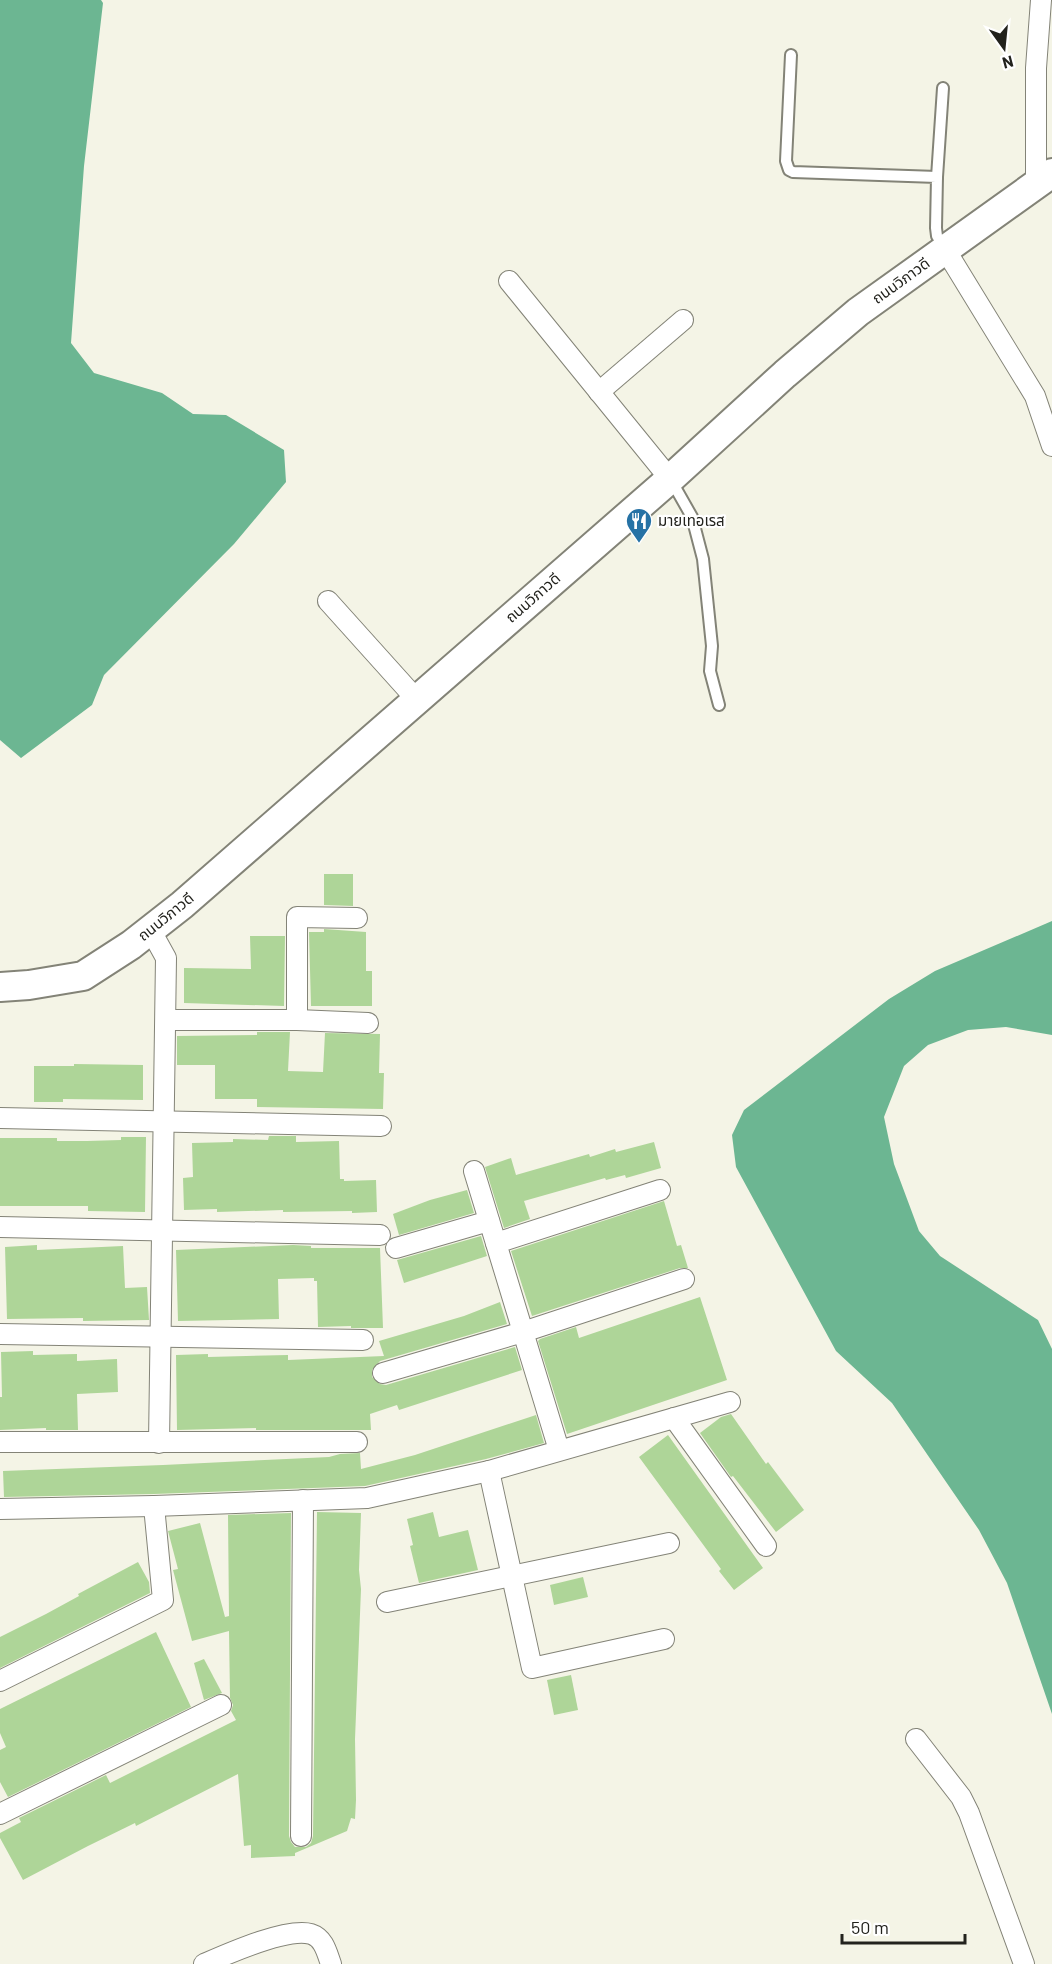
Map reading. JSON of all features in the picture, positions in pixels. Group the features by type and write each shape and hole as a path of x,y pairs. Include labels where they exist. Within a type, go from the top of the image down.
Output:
{"street":[{"path":"1041,0 1036,68 1044,179"},
{"name":"ถนนวิภาวดี","path":"0,987 29,985 83,976 131,945 182,905 842,326 1044,179"},
{"path":"945,249 1035,396 1052,446"},
{"path":"509,281 670,478"},
{"path":"599,392 683,320"},
{"path":"328,601 417,700"},
{"path":"297,1020 297,918 357,918"},
{"path":"150,929 166,958 159,1443"},
{"path":"166,1020 297,1020 368,1023"},
{"path":"0,1118 381,1126"},
{"path":"474,1171 559,1450"},
{"path":"496,1243 660,1191"},
{"path":"396,1248 489,1221"},
{"path":"0,1227 380,1235"},
{"path":"383,1373 523,1332 684,1279"},
{"path":"0,1335 363,1340"},
{"path":"0,1509 367,1498 489,1471 730,1402"},
{"path":"674,1418 766,1545"},
{"path":"0,1442 357,1442"},
{"path":"489,1471 532,1668 664,1639"},
{"path":"301,1836 303,1500"},
{"path":"0,1681 163,1600 154,1506"},
{"path":"387,1602 669,1544"},
{"path":"0,1814 221,1705"},
{"path":"916,1739 961,1797 969,1813 1024,1964"},
{"path":"204,1964 285,1934 311,1934 323,1943 331,1964"}],"lane":[{"path":"791,56 786,161 789,170 793,172 937,177"},
{"path":"944,88 937,177 936,228 945,249"},
{"path":"670,478 692,517 701,548 712,645 710,671 719,705"}],"shaded area":[{"path":"0,0 101,0 103,3 84,166 71,343 94,373 162,393 193,414 226,415 284,450 286,482 234,544 104,675 92,705 21,758 0,740"},
{"path":"1052,921 1052,1035 1006,1027 968,1030 928,1045 904,1066 884,1117 894,1164 919,1231 940,1256 1038,1320 1052,1349 1052,1714 1007,1583 979,1530 892,1403 836,1351 736,1167 732,1135 744,1110 889,999 935,971"}],"building":[{"path":"324,874 353,874 353,906 324,905"},
{"path":"324,929 366,932 366,971 372,971 372,1006 311,1006 309,932 324,932"},
{"path":"250,936 285,936 284,1006 184,1003 184,968 251,969"},
{"path":"257,1032 290,1032 288,1071 323,1072 325,1033 380,1034 379,1073 384,1073 383,1109 257,1107 257,1099 215,1099 215,1065 177,1065 177,1036 257,1035"},
{"path":"74,1064 143,1065 143,1100 63,1099 63,1102 34,1102 34,1066 74,1066"},
{"path":"269,1136 296,1136 296,1142 339,1141 340,1179 344,1181 376,1180 377,1212 184,1210 183,1178 193,1177 192,1143 233,1142 233,1139 268,1140"},
{"path":"121,1137 146,1137 145,1212 88,1211 88,1206 0,1206 0,1138 57,1138 57,1141 87,1141 121,1140"},
{"path":"654,1142 661,1168 626,1178 625,1175 606,1180 605,1178 524,1201 530,1219 504,1228 485,1167 511,1158 516,1175 589,1154 590,1157 615,1149 616,1152"},
{"path":"467,1190 474,1213 399,1235 393,1214 430,1200"},
{"path":"664,1201 677,1246 681,1245 688,1268 680,1268 532,1316 511,1251"},
{"path":"481,1236 487,1256 404,1283 397,1260"},
{"path":"37,1245 37,1250 123,1246 125,1288 147,1287 149,1320 7,1319 5,1247"},
{"path":"311,1246 311,1248 380,1248 383,1328 318,1327 317,1281 314,1281 314,1278 278,1279 279,1319 178,1321 176,1250"},
{"path":"700,1297 727,1380 567,1434 538,1341 576,1327 579,1338"},
{"path":"500,1302 507,1324 380,1361 372,1370 372,1377 380,1384 386,1385 515,1347 522,1370 399,1410 397,1405 370,1414 371,1430 256,1430 256,1428 177,1430 176,1355 208,1354 208,1357 288,1355 288,1360 384,1356 379,1341 464,1316"},
{"path":"33,1351 33,1355 77,1354 77,1361 117,1359 118,1392 77,1394 78,1430 46,1430 46,1428 0,1430 1,1352"},
{"path":"731,1414 766,1464 768,1462 804,1510 776,1532 733,1476 731,1477 700,1433 721,1417"},
{"path":"536,1415 544,1443 486,1459 365,1486 4,1497 3,1471 329,1457 360,1453 361,1469 415,1455"},
{"path":"668,1435 763,1568 734,1590 639,1457"},
{"path":"317,1512 361,1513 359,1570 361,1589 355,1739 356,1800 355,1819 351,1818 347,1831 295,1853 295,1856 251,1858 251,1845 244,1846 238,1774 23,1880 0,1838 0,1833 21,1822 19,1818 106,1775 110,1783 236,1720 231,1711 233,1705 230,1698 229,1631 192,1641 173,1570 178,1569 168,1531 200,1523 225,1617 229,1616 228,1515 291,1513 289,1836 295,1847 306,1847 311,1843 313,1836"},
{"path":"433,1512 439,1537 468,1530 478,1570 419,1583 410,1546 413,1545 407,1519"},
{"path":"138,1562 149,1582 150,1593 0,1668 0,1637"},
{"path":"583,1577 588,1597 554,1605 550,1585"},
{"path":"156,1632 191,1707 8,1797 0,1782 0,1750 6,1747 0,1733 0,1709"},
{"path":"204,1659 222,1693 204,1700 194,1663"},
{"path":"571,1675 578,1710 554,1715 547,1680"}],"place":[{"name":"มายเทอเรส","path":"639,544"}]}
